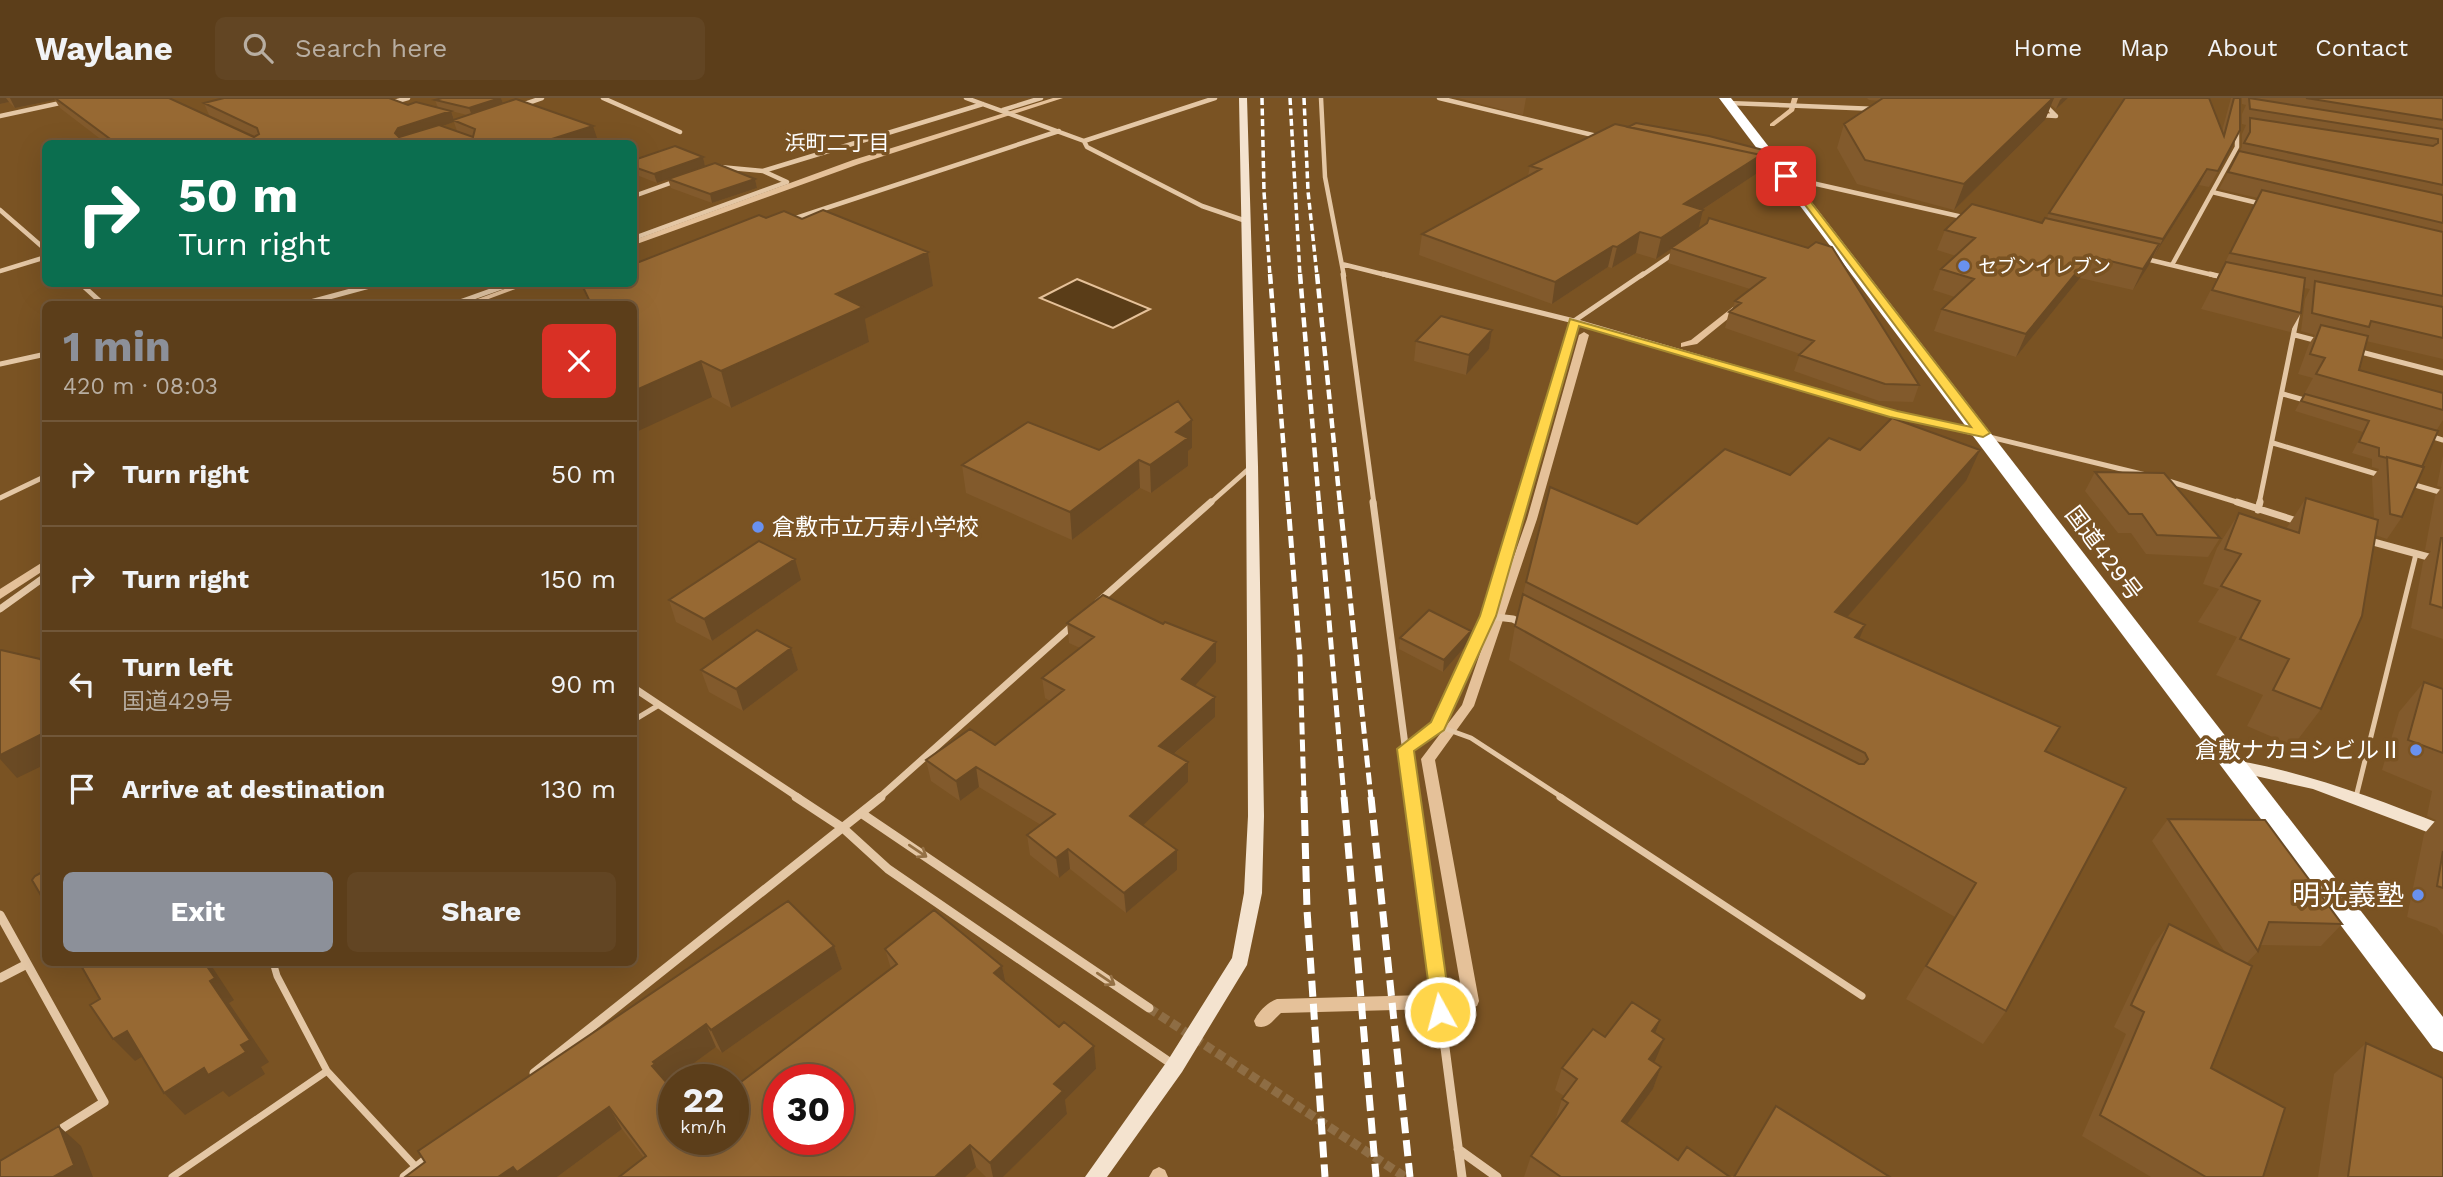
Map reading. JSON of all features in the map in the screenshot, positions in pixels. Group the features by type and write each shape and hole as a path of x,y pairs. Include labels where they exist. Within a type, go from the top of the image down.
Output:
{"highway":[{"name":"国道429号","path":"1727,100 2443,1039"}],"street":[{"path":"0,116 83,98"},
{"path":"394,102 408,98"},
{"path":"507,110 542,98"},
{"path":"603,98 680,132"},
{"path":"966,98 1084,141 1215,98"},
{"path":"1004,111 1041,98"},
{"path":"1095,1177 1175,1066 1241,960 1253,893 1256,816 1252,466 1243,98"},
{"path":"1321,98 1325,177 1342,264 1462,1177"},
{"path":"1439,98 1479,110 1613,139"},
{"path":"385,100 407,106"},
{"path":"1727,100 1879,109"},
{"path":"763,171 983,104"},
{"path":"2028,115 2056,116 2048,108"},
{"path":"2172,265 2237,148 2237,118"},
{"path":"2237,128 2250,130"},
{"path":"782,223 853,196 1059,131"},
{"path":"1084,141 1087,147 1202,206 1246,220"},
{"path":"2229,162 2242,165"},
{"path":"637,237 787,182 763,171 717,167"},
{"path":"1749,168 1968,218"},
{"path":"637,195 681,180"},
{"path":"637,189 645,192"},
{"path":"2212,192 2266,205"},
{"path":"0,209 42,246"},
{"path":"1405,749 1440,727 1491,616 1574,321 1678,250"},
{"path":"2131,256 2239,281"},
{"path":"0,271 42,258"},
{"path":"1342,264 1574,321 1895,414 1983,433 2163,479 2303,523"},
{"path":"84,287 100,301"},
{"path":"314,301 366,287"},
{"path":"462,301 502,287"},
{"path":"2258,510 2295,335 2299,304"},
{"path":"2295,335 2322,342"},
{"path":"2349,349 2443,373"},
{"path":"0,364 42,355"},
{"path":"2283,394 2323,405"},
{"path":"2416,432 2443,440"},
{"path":"2273,443 2391,478"},
{"path":"1091,609 1252,466"},
{"path":"0,498 42,478"},
{"path":"2404,482 2443,493"},
{"path":"2353,537 2443,561"},
{"path":"0,609 42,579"},
{"path":"1491,616 1513,619 1537,632"},
{"path":"526,1080 843,828 1081,618"},
{"path":"637,690 843,828 888,869 1175,1066"},
{"path":"2235,766 2284,773 2356,797 2443,832"},
{"path":"861,813 1149,1008"},
{"path":"0,915 104,1102 46,1138"},
{"path":"0,978 27,964"},
{"path":"1458,1149 1497,1177"},
{"path":"406,1177 438,1150"}],"lane":[{"path":"2356,797 2416,554"},
{"path":"637,718 659,705"},
{"path":"1440,727 1471,738 1862,996"},
{"path":"274,966 276,976 327,1071 416,1167"},
{"path":"172,1177 327,1071"}],"shaded area":[{"path":"1077,279 1150,309 1113,328 1040,298"}],"building":[{"path":"55,98 169,98 254,137 259,134 257,128 204,103 224,98 389,98 408,105 416,102 451,111 398,128 395,133 399,137 439,125 473,137 475,129 453,120 516,99 593,126 549,140 112,140"},
{"path":"500,98 469,108 435,100"},
{"path":"1883,98 2053,98 1964,184 1865,160 1844,124"},
{"path":"2125,98 2209,98 2224,136 2234,98 2240,98 2240,130 2218,171 2207,169 2163,239 2049,213"},
{"path":"2249,98 2443,129 2443,185 2244,143 2250,132 2250,118 2433,146 2438,143 2438,139 2250,109"},
{"path":"2306,98 2443,98 2443,120"},
{"path":"1636,123 1709,136 1763,150 1770,158 1628,127"},
{"path":"1615,124 1761,155 1684,204 1703,210 1661,238 1640,232 1555,282 1422,234 1541,169 1530,166"},
{"path":"675,146 703,157 654,174 637,168 637,159"},
{"path":"2239,151 2443,195 2443,223 2228,172"},
{"path":"715,163 755,179 710,194 668,179"},
{"path":"2262,190 2443,232 2443,296 2230,253"},
{"path":"1972,204 2042,223 2045,218 2159,244 2143,269 2090,256 2026,334 1942,309 1974,279 1941,269 1975,238 1945,230"},
{"path":"823,210 928,252 836,294 863,307 721,371 701,361 637,390 637,301 590,301 583,287 637,287 637,263 759,215 766,218 784,211 802,219"},
{"path":"1709,218 1808,248 1816,242 1832,247 1919,385 1885,384 1799,355 1814,341 1729,312 1741,303 1735,301 1765,278 1671,248 1707,223"},
{"path":"2226,262 2305,278 2301,313 2212,290"},
{"path":"2315,281 2443,307 2443,338 2371,321 2369,327 2312,313"},
{"path":"1441,316 1492,330 1469,355 1416,341"},
{"path":"2321,325 2368,336 2359,370 2443,393 2443,410 2316,374 2325,358 2310,354"},
{"path":"2305,394 2438,431 2422,467 2379,456 2379,448 2359,442 2369,421 2301,401"},
{"path":"1178,401 1192,420 1176,432 1188,438 1150,465 1139,460 1070,512 962,465 1028,422 1099,450"},
{"path":"1892,418 1980,450 1835,612 1865,625 1855,637 2060,727 2045,751 2126,788 2006,1011 1926,966 1976,883 1515,626 1523,594 1859,764 1864,764 1868,759 1865,753 1526,582 1550,487 1637,524 1725,449 1790,475 1829,438 1860,450"},
{"path":"2387,457 2424,467 2402,517 2390,514"},
{"path":"2095,472 2164,473 2220,538 2157,535 2142,514 2129,514"},
{"path":"2306,498 2378,520 2362,616 2321,709 2273,690 2289,659 2240,639 2260,601 2221,586 2241,554 2225,549 2239,513 2299,533"},
{"path":"2443,538 2443,608 2430,604"},
{"path":"759,541 795,559 704,619 669,600"},
{"path":"1103,595 1163,624 1165,622 1216,642 1182,679 1215,697 1159,746 1188,762 1130,816 1177,850 1124,893 1068,849 1056,858 1027,835 1055,814 976,767 956,781 926,760 970,729 995,745 1064,690 1042,678 1094,637 1067,623"},
{"path":"1429,610 1471,631 1444,660 1400,638"},
{"path":"757,630 791,648 736,689 701,670"},
{"path":"0,651 42,661 42,734 0,755"},
{"path":"2424,682 2443,689 2443,753 2408,740"},
{"path":"2168,819 2265,820 2342,924 2269,922 2258,951"},
{"path":"2443,851 2443,888 2437,886"},
{"path":"42,872 42,897 32,880"},
{"path":"788,901 834,946 711,1030 706,1024 653,1062 655,1064 652,1066 658,1073 658,1155 749,1155 749,1076 763,1065 763,1155 854,1155 854,1064 765,1064 897,964 885,949 934,910 1002,966 994,973 1059,1027 1064,1022 1094,1046 1054,1084 1063,1091 990,1163 970,1145 935,1177 619,1177 646,1156 609,1107 517,1172 513,1167 498,1177 405,1177 425,1162 418,1151"},
{"path":"2169,924 2252,966 2211,1068 2285,1108 2263,1177 2206,1177 2100,1115 2144,1012 2131,1005"},
{"path":"81,966 207,966 215,978 210,981 250,1040 241,1045 246,1052 208,1075 204,1068 164,1093 127,1031 113,1039 90,1005 100,999"},
{"path":"1632,1002 1660,1020 1652,1031 1664,1039 1649,1059 1661,1067 1622,1121 1678,1160 1687,1147 1730,1177 1561,1177 1531,1156 1568,1103 1562,1099 1577,1079 1562,1068 1593,1029 1605,1037"},
{"path":"2366,1043 2443,1078 2443,1177 2348,1177"},
{"path":"1776,1106 1890,1177 1734,1177"},
{"path":"59,1126 74,1165 53,1177 0,1177 0,1161"}],"waterway":[{"path":"637,242 856,162 1060,98"},
{"path":"1772,125 1792,110 1795,98"},
{"path":"477,301 516,287"},
{"path":"1684,345 1694,342 1741,305"},
{"path":"1262,1021 1277,1006 1471,1001 1428,759 1468,706 1532,519 1584,335"},
{"path":"0,595 42,566"}],"tunnel":[{"path":"1149,1008 1405,1177"}],"railway":[{"path":"1262,98 1264,192 1270,276"},
{"path":"1290,98 1300,276"},
{"path":"1304,98 1308,191 1317,276"},
{"path":"1270,274 1288,504"},
{"path":"1300,274 1319,504"},
{"path":"1317,274 1340,504"},
{"path":"1288,502 1300,658 1304,798"},
{"path":"1319,502 1344,798"},
{"path":"1340,502 1371,798"},
{"path":"1304,797 1307,910 1325,1177"},
{"path":"1344,797 1376,1177"},
{"path":"1371,797 1410,1177"}],"place":[{"name":"セブンイレブン","path":"1964,266"},
{"name":"倉敷市立万寿小学校","path":"758,527"},
{"name":"倉敷ナカヨシビルⅡ","path":"2416,750"},
{"name":"明光義塾","path":"2418,895"}],"district":[{"name":"浜町二丁目","path":"837,143"}],"route":[{"path":"1440,1012 1405,749 1438,726 1449,707 1488,616 1574,321 1895,414 1983,433 1786,176"}]}
